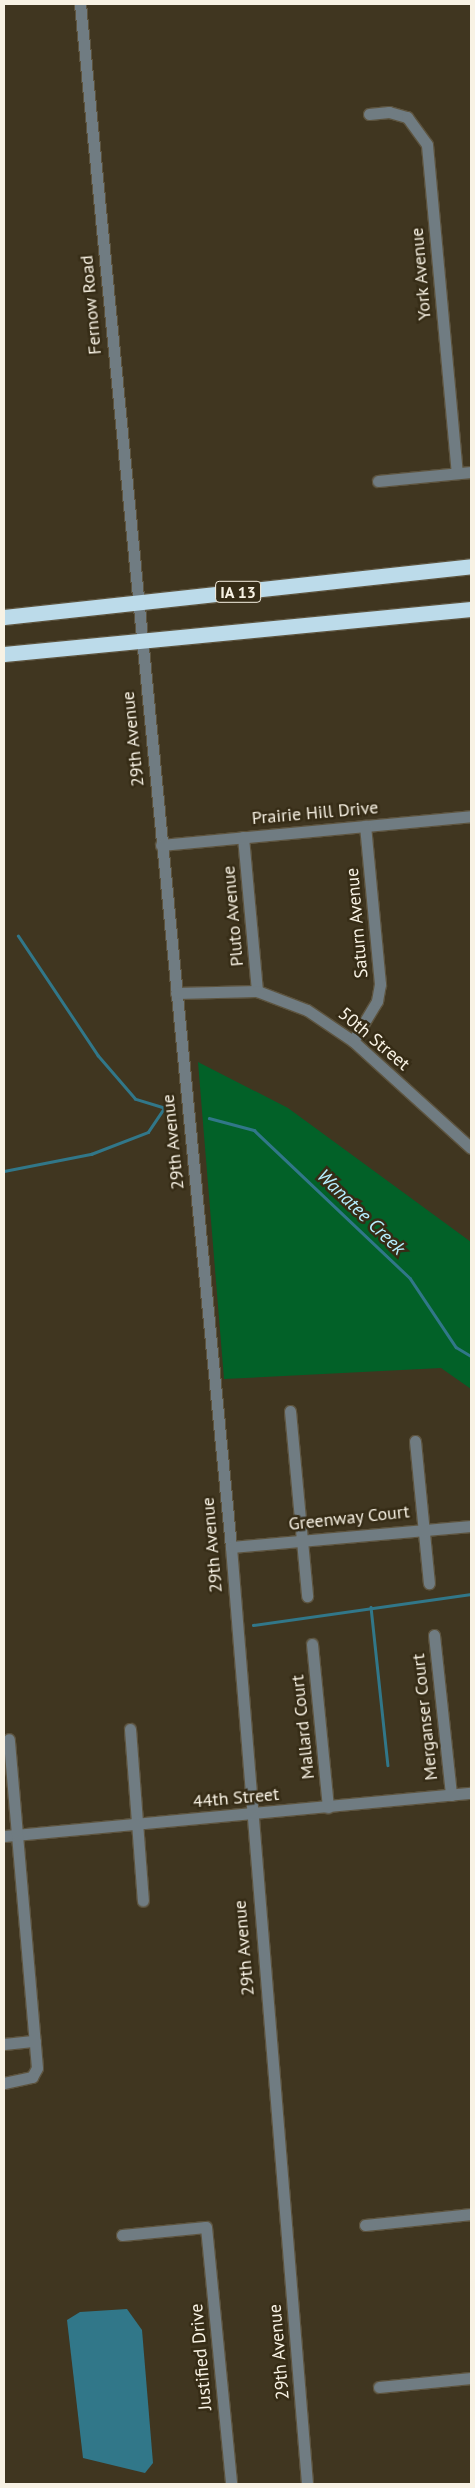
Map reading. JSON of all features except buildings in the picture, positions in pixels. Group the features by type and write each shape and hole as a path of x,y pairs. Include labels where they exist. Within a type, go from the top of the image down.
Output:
{"highway":[{"name":"IA 13","path":"4,617 471,566"},
{"name":"IA 13","path":"4,654 471,609"}],"street":[{"name":"Fernow Road","path":"80,4 137,603"},
{"name":"York Avenue","path":"369,114 389,112 407,117 426,145 457,473"},
{"path":"378,481 471,472"},
{"name":"29th Avenue","path":"137,603 230,1547 250,1814 307,2484"},
{"name":"Prairie Hill Drive","path":"161,845 471,816"},
{"name":"Saturn Avenue","path":"353,1041 377,1001 380,984 366,826"},
{"name":"Pluto Avenue","path":"243,837 257,991"},
{"name":"50th Street","path":"176,993 257,991 307,1010 353,1041 471,1148"},
{"path":"290,1411 307,1596"},
{"path":"415,1441 429,1583"},
{"name":"Greenway Court","path":"230,1547 423,1528 471,1526"},
{"name":"Merganser Court","path":"434,1635 451,1795"},
{"name":"Mallard Court","path":"312,1644 328,1807"},
{"path":"130,1729 143,1901"},
{"path":"4,2083 32,2077 37,2068 9,1739"},
{"name":"44th Street","path":"4,1836 471,1793"},
{"path":"4,2044 35,2041"},
{"path":"365,2225 471,2214"},
{"name":"Justified Drive","path":"122,2235 206,2226 231,2484"},
{"path":"379,2387 471,2378"}],"green space":[{"path":"198,1062 288,1108 471,1242 471,1389 441,1368 224,1379"}],"water":[{"path":"127,2309 142,2330 153,2463 145,2473 83,2458 67,2320 80,2312"}],"waterway":[{"path":"4,1171 91,1154 148,1132 164,1108 135,1099 98,1056 18,936"},
{"name":"Wanatee Creek","path":"209,1118 254,1130 410,1278 456,1347 471,1356"},
{"path":"253,1625 471,1594"},
{"path":"371,1607 388,1765"}]}
